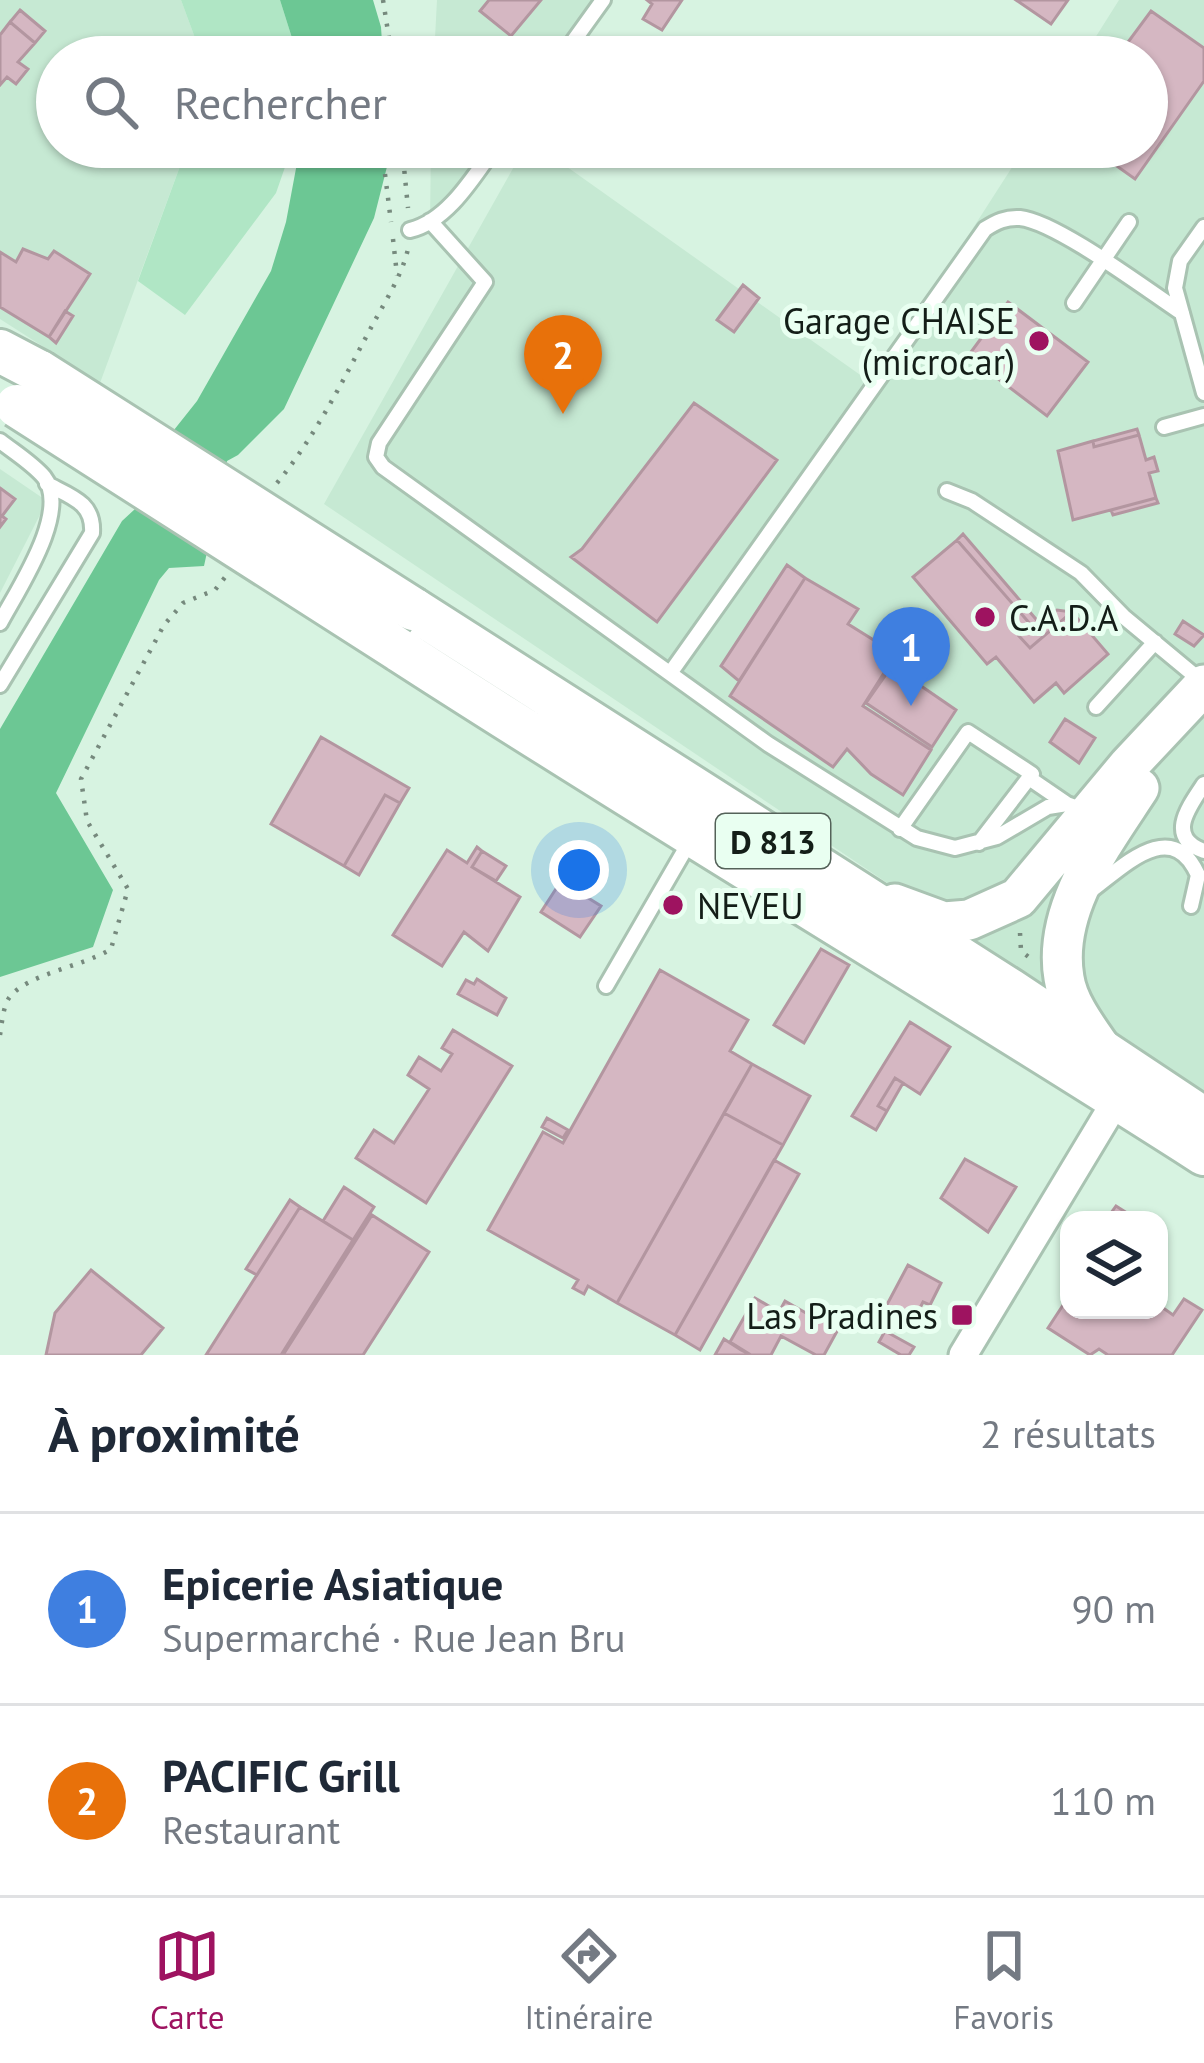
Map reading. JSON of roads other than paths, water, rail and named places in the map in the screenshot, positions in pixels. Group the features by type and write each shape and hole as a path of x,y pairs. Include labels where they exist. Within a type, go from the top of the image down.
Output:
{"main road":[{"name":"D 813","path":"0,351 14,404 399,650 1046,1052 1118,1074 1204,1119"},
{"name":"D 813","path":"14,404 413,609 997,987 1118,1074 1204,1154"}],"street":[{"path":"1046,1052 997,987 988,948 1079,808 1158,738 1204,684"},
{"path":"852,931 980,994 1040,967 1139,787 1158,738"},
{"path":"806,862 920,916 944,922 969,920 1018,898"},
{"path":"963,1355 1118,1074 1064,982 1062,950 1073,900"}],"lane":[{"path":"577,36 603,0"},
{"path":"410,230 430,221 480,168"},
{"path":"671,672 915,321 985,229 1001,219 1036,223 1182,313"},
{"path":"430,221 483,276 484,288 379,443 376,457 383,467 768,743 900,829 955,848 997,837 1048,807 1079,808"},
{"path":"1074,303 1129,223"},
{"path":"1204,227 1177,270 1175,288 1202,372 1204,393"},
{"path":"0,623 54,506 14,404"},
{"path":"1164,427 1204,416"},
{"path":"0,686 92,533 88,506 45,479"},
{"path":"946,491 972,501 1081,573 1204,684"},
{"path":"1096,707 1154,643"},
{"path":"900,829 968,732 1032,774 979,843"},
{"path":"1029,778 1079,808"},
{"path":"1204,784 1183,815 1182,832 1190,846 1204,851"},
{"path":"605,986 693,836"},
{"path":"1073,900 1151,847 1166,846 1187,858 1198,875 1191,906 1204,893"}],"place":[{"name":"Garage CHAISE (microcar)","path":"1039,341"},
{"name":"PACIFIC Grill","path":"563,414"},
{"name":"C.A.D.A","path":"985,617"},
{"name":"Epicerie Asiatique","path":"911,706"},
{"name":"NEVEU","path":"673,905"},
{"name":"Las Pradines","path":"962,1315"}]}
